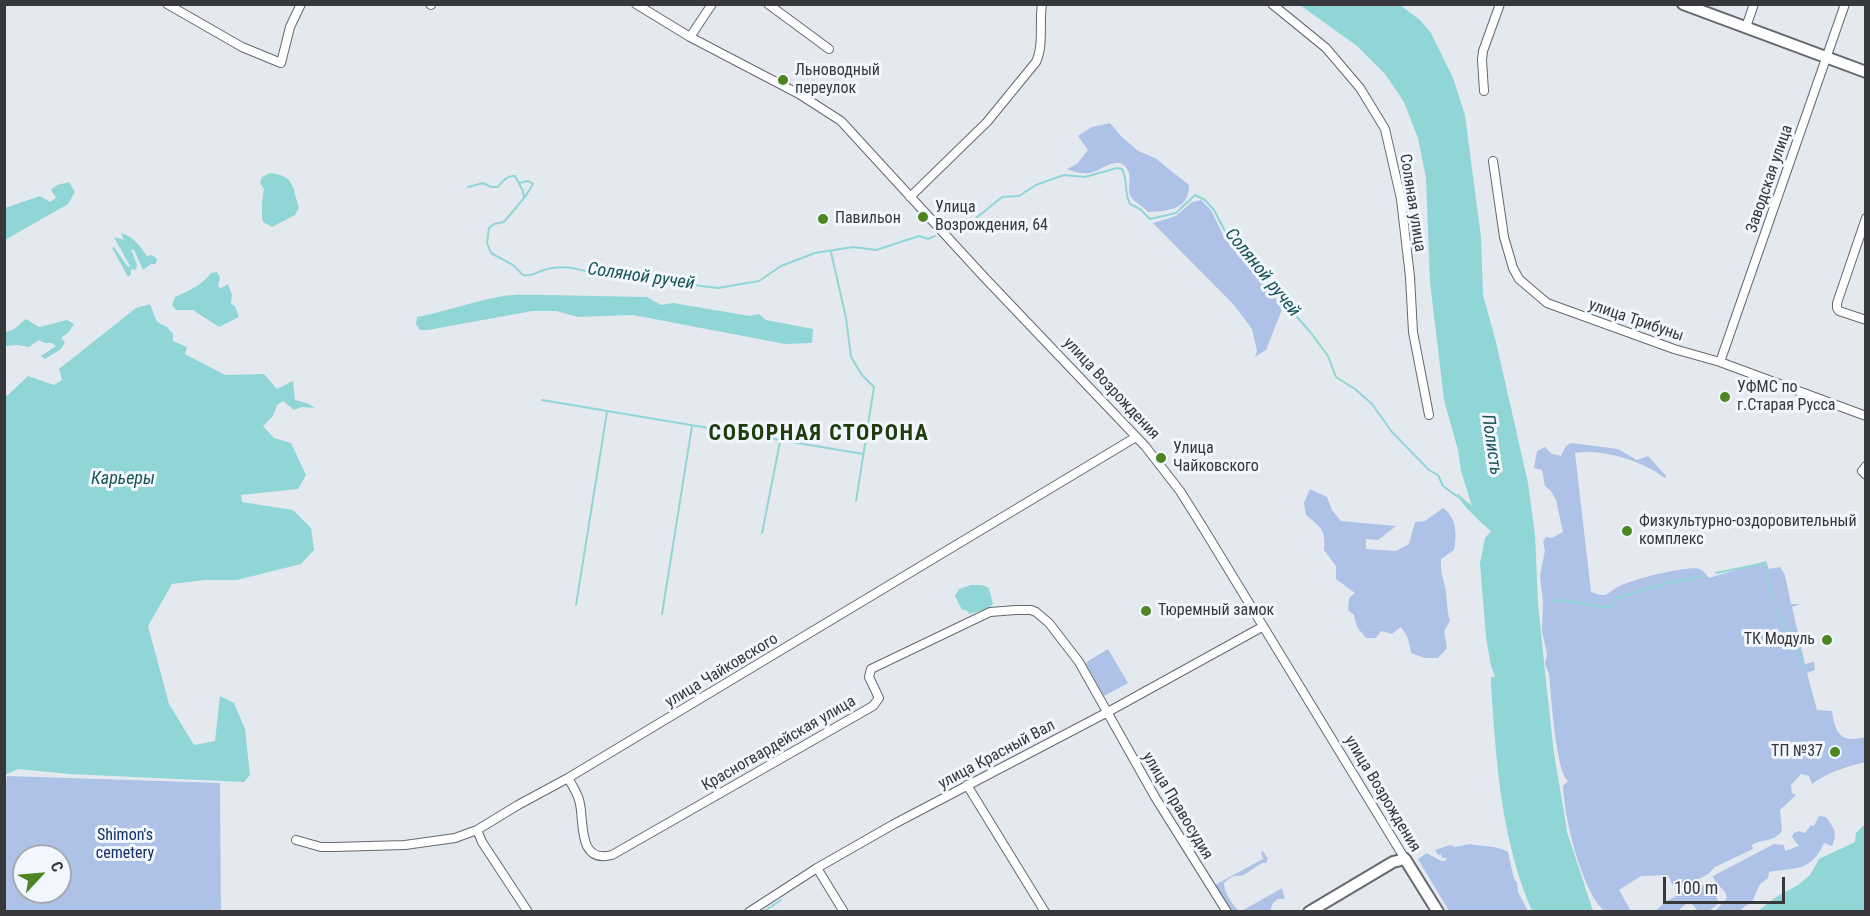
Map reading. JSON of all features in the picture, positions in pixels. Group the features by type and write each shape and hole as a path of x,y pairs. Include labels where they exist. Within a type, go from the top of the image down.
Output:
{"main road":[{"path":"1683,4 1866,72"},
{"path":"1309,912 1393,862 1404,859"},
{"name":"улица Возрождения","path":"1404,859 1438,912"}],"street":[{"path":"167,4 242,47 281,63 290,27 301,4"},
{"name":"улица Возрождения","path":"636,4 690,37 750,67 841,121 1136,437 1180,491 1404,859"},
{"path":"690,37 712,4"},
{"path":"768,4 830,49"},
{"path":"910,197 987,122 1036,62 1040,54 1042,4"},
{"name":"Соляная улица","path":"1272,4 1326,48 1360,88 1384,129 1401,199 1410,277 1413,332 1429,415"},
{"path":"1484,92 1483,51 1500,4"},
{"path":"1746,27 1754,4"},
{"name":"Заводская улица","path":"1720,362 1845,4"},
{"name":"улица Трибуны","path":"1493,161 1504,237 1510,261 1519,279 1547,303 1674,349 1720,362 1866,416"},
{"path":"1866,218 1837,308 1839,311 1866,320"},
{"name":"улица Чайковского","path":"296,840 321,847 405,845 437,842 477,830 568,778 1136,437"},
{"path":"1866,466 1862,471 1866,475"},
{"name":"Красногвардейская улица","path":"568,778 579,798 581,826 588,847 596,855 602,857 612,855 873,706 879,698 869,677 871,669 968,621 1001,610 1031,610 1049,623 1079,662 1107,713"},
{"name":"улица Красный Вал","path":"749,912 817,868 967,785 1107,713 1262,627"},
{"name":"улица Правосудия","path":"1107,713 1155,797 1227,912"},
{"path":"967,785 1044,912"},
{"path":"477,830 482,842 528,912"},
{"path":"817,868 844,912"}],"green space":[{"path":"1110,123 1138,151 1155,158 1189,185 1188,193 1181,204 1170,210 1148,212 1131,197 1129,172 1119,163 1090,173 1067,169 1077,164 1088,150 1078,136 1092,127"},
{"path":"1201,200 1211,210 1223,235 1233,249 1283,307 1266,350 1255,357 1257,351 1252,329 1234,305 1153,223 1176,216 1192,202"},
{"path":"1571,443 1618,449 1637,460 1648,456 1666,476 1665,478 1645,466 1622,457 1597,452 1575,453 1591,592 1605,595 1635,580 1684,569 1699,569 1709,578 1766,561 1769,569 1780,567 1785,575 1791,604 1800,604 1792,607 1805,664 1814,662 1815,670 1807,673 1817,710 1832,711 1837,731 1845,738 1865,737 1865,762 1831,773 1812,784 1809,776 1801,774 1791,785 1792,793 1796,795 1780,810 1782,831 1778,835 1752,845 1753,849 1715,867 1708,874 1679,890 1672,884 1668,875 1641,876 1619,890 1631,911 1603,910 1595,900 1581,869 1570,833 1564,799 1563,786 1568,781 1560,763 1557,748 1549,674 1545,664 1547,654 1542,631 1543,602 1540,576 1545,550 1543,542 1546,537 1552,538 1563,532 1556,500 1545,486 1542,470 1534,468 1537,451 1545,447 1552,454 1561,456 1566,446"},
{"path":"1310,489 1327,497 1332,510 1341,521 1396,526 1378,540 1366,539 1366,549 1396,551 1409,544 1415,522 1425,521 1443,508 1448,512 1455,527 1456,539 1454,550 1441,559 1450,621 1444,631 1447,648 1438,658 1425,658 1411,653 1408,638 1401,627 1392,634 1381,631 1376,638 1366,638 1357,627 1354,615 1348,610 1349,598 1355,593 1336,579 1336,566 1324,550 1323,533 1306,515 1304,503"},
{"path":"1108,649 1128,683 1104,696 1086,664"},
{"name":"Shimon's cemetery","path":"7,776 220,783 221,911 5,911 4,796"},
{"path":"1819,816 1826,817 1833,828 1835,838 1832,846 1824,843 1819,853 1808,864 1801,867 1769,872 1768,878 1760,884 1752,902 1740,911 1715,911 1727,898 1713,876 1774,844 1784,845 1785,851 1799,846 1792,837 1794,833 1799,831 1805,833 1811,825 1814,826"},
{"path":"1470,844 1494,847 1508,852 1518,892 1528,911 1449,911 1418,859 1427,853 1445,861 1447,858 1442,858 1441,854 1438,855 1435,850 1450,845 1455,847"},
{"path":"1263,851 1268,859 1266,863 1262,863 1242,876 1232,877 1224,883 1229,899 1240,911 1229,911 1213,886 1263,859 1261,852"},
{"path":"1707,884 1711,885 1718,901 1717,905 1710,910 1698,911 1692,904 1687,903 1678,911 1655,911 1683,892"},
{"path":"1282,888 1285,899 1278,899 1273,903 1270,911 1242,911"}],"water":[{"name":"Полисть","path":"1300,5 1400,5 1420,20 1431,33 1453,78 1465,115 1481,237 1483,295 1528,483 1535,535 1538,603 1554,754 1567,832 1593,911 1532,911 1513,856 1498,771 1491,684 1491,677 1495,677 1486,638 1480,563 1485,538 1491,531 1466,507 1457,493 1472,506 1444,400 1430,282 1426,178 1418,138 1404,102 1385,74 1357,46"},
{"path":"270,173 278,174 291,183 299,208 295,215 272,227 263,222 264,189 260,183 262,177"},
{"path":"69,182 75,192 68,204 5,240 5,208 40,196 50,202 56,198 51,190 57,185"},
{"path":"121,233 133,239 147,256 152,255 157,259 156,264 151,264 143,270 134,250 131,249 137,265 136,270 131,269 128,277 112,248 114,247 128,267 130,266 114,237 124,240"},
{"path":"217,272 220,277 218,287 221,288 228,284 232,295 231,304 235,306 239,317 219,327 193,310 176,310 172,305 175,297 199,284 211,273"},
{"path":"510,295 647,297 661,305 673,303 750,316 759,314 766,320 813,329 812,343 785,344 633,315 578,317 556,311 532,311 428,330 420,330 416,324 417,317 488,299"},
{"name":"Карьеры","path":"150,304 157,322 167,327 173,334 173,341 187,347 185,354 225,375 264,374 277,389 293,381 295,400 315,408 302,407 294,410 283,401 277,405 273,416 263,426 274,438 291,443 306,475 298,489 241,495 242,502 293,510 311,528 314,550 301,564 237,580 205,580 172,584 148,626 169,704 194,745 215,741 220,696 234,703 245,729 250,775 244,782 69,774 18,769 5,775 5,396 28,376 54,385 62,380 59,369 136,308"},
{"path":"26,319 39,327 67,320 74,324 61,338 65,342 61,349 45,359 41,356 56,346 52,343 39,340 29,347 5,346 5,332 13,330"},
{"path":"971,585 982,585 989,588 993,604 989,608 970,614 962,610 955,596 959,589"},
{"path":"1865,824 1865,911 1758,911 1810,875 1819,859 1855,842 1856,833"}],"waterway":[{"name":"Соляной ручей","path":"959,232 1002,197 1019,196 1036,185 1064,175 1085,177 1117,168 1122,169 1124,173 1130,204 1140,209 1150,219 1176,213 1195,195 1205,200 1214,210 1236,247 1252,259 1272,288 1311,333 1328,356 1336,377 1355,389 1372,404 1392,432 1429,470 1438,475 1443,486 1458,497"},
{"name":"Соляной ручей","path":"468,187 483,183 491,187 498,187 507,177 515,176 524,198 504,222 494,224 489,228 487,243 491,253 513,265 523,275 565,267 588,272 718,288 759,281 781,266 815,253 853,247 876,250 919,236 928,239 935,236"},
{"path":"519,183 528,181 533,184 525,197"},
{"path":"831,252 846,318 851,357 862,375 874,387 856,501"},
{"path":"542,400 863,454"},
{"path":"576,605 607,412"},
{"path":"662,614 692,426"},
{"path":"762,533 780,442"},
{"path":"1716,573 1765,563 1773,601"},
{"path":"1553,601 1561,600 1609,608 1616,598 1664,584 1704,576"},
{"path":"1775,609 1797,646 1803,668"},
{"path":"763,912 781,900"}],"place":[{"name":"Льноводный переулок","path":"783,80"},
{"name":"Улица Возрождения, 64","path":"923,217"},
{"name":"Павильон","path":"823,219"},
{"name":"УФМС по г.Старая Русса","path":"1725,397"},
{"name":"Улица Чайковского","path":"1161,458"},
{"name":"Физкультурно-оздоровительный комплекс","path":"1627,531"},
{"name":"Тюремный замок","path":"1146,611"},
{"name":"ТК Модуль","path":"1827,640"},
{"name":"ТП №37","path":"1835,752"}],"district":[{"name":"СОБОРНАЯ СТОРОНА","path":"819,434"}]}
